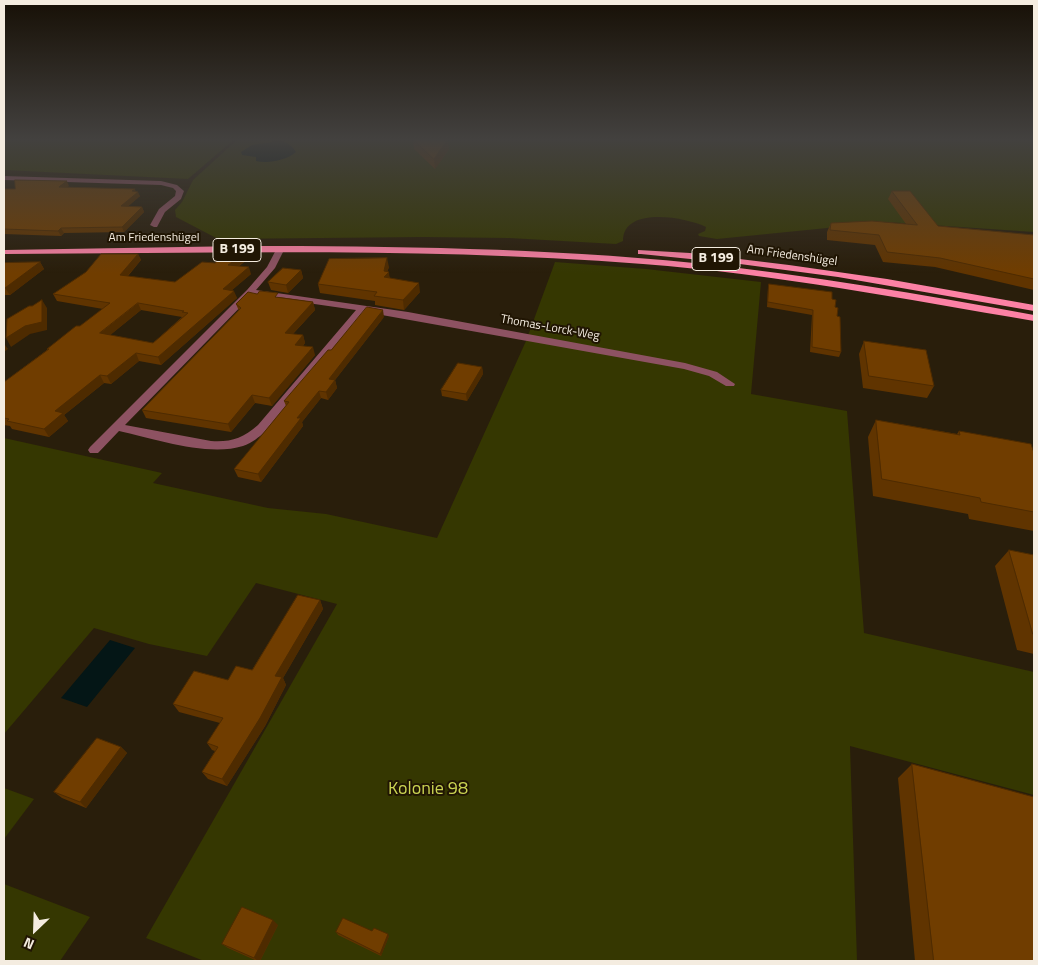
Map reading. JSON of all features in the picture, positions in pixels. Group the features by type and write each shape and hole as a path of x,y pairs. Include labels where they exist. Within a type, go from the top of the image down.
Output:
{"main road":[{"name":"Am Friedenshügel","path":"395,250 426,242 566,247 692,256 883,281 1034,308"},
{"name":"Am Friedenshügel","path":"4,252 395,250 557,255 711,267 870,288 1034,318"}],"street":[{"path":"154,225 162,212 178,197 180,191 175,186 161,183"},
{"path":"94,450 250,292 271,268 280,250"},
{"name":"Thomas-Lorck-Weg","path":"250,292 363,308 685,366 713,374 730,384"},
{"path":"116,427 217,446 235,444 249,439 262,428 363,308"}],"green space":[{"path":"191,183 1034,183 1034,232 887,222 717,239 699,236 698,234 705,231 706,227 696,223 657,217 633,223 626,230 623,241 616,244 509,238 218,239 176,217 175,210 182,202"},
{"name":"Kolonie 98","path":"555,262 646,269 761,282 751,394 847,411 864,633 1034,672 1034,795 850,746 857,961 204,961 146,938 337,604 256,583 207,656 149,644 94,628 4,734 4,438 162,473 153,483 268,508 326,514 437,538 526,341"},
{"path":"4,788 34,799 4,839"},
{"path":"4,884 90,917 60,961 4,961"}],"shaded area":[{"path":"110,640 135,648 87,707 61,698"}],"building":[{"path":"15,183 64,183 59,187 135,189 132,191 138,192 121,206 142,207 122,227 61,228 58,231 4,229 4,189 15,189"},
{"path":"892,191 910,191 938,226 1034,235 1034,279 940,258 887,252 879,235 830,230 831,223 872,221 917,225"},
{"path":"222,251 248,251 228,265 249,267 223,289 234,291 158,357 136,353 107,376 100,375 55,411 63,413 44,429 7,421 9,419 4,418 4,382 49,349 47,349 76,326 80,326 110,303 53,294 86,272 101,254 138,254 120,275 175,282 202,262 215,263","holes":["138,303 184,311 182,312 188,313 153,343 100,333"]},
{"path":"387,258 384,271 389,272 384,277 419,283 403,300 374,296 377,292 318,284 329,259"},
{"path":"40,262 5,288 4,288 4,263"},
{"path":"283,268 301,270 286,285 268,282"},
{"path":"769,284 832,292 832,299 836,300 835,307 838,308 837,316 840,317 841,352 812,347 813,310 768,302"},
{"path":"260,291 278,293 275,297 313,302 285,333 303,335 295,345 313,347 269,398 252,395 228,424 142,410 241,308 236,304 248,292 257,294"},
{"path":"42,300 42,322 25,326 6,338 7,319"},
{"path":"367,307 383,310 329,379 335,380 326,392 319,391 297,418 301,418 258,474 234,469 289,402 284,401"},
{"path":"864,341 926,350 934,386 869,376"},
{"path":"458,363 482,367 466,394 441,390"},
{"path":"876,420 960,435 959,431 1031,444 1034,453 1034,512 981,502 980,498 882,479"},
{"path":"1009,550 1034,555 1034,634 1033,634"},
{"path":"298,595 320,600 275,676 282,677 260,718 222,779 202,772 218,747 207,743 223,718 173,704 194,671 228,680 236,666 252,670"},
{"path":"97,738 121,747 80,802 54,792"},
{"path":"912,764 1034,797 1034,961 934,961"},
{"path":"242,907 273,920 254,958 222,944"},
{"path":"343,918 372,931 374,928 388,934 380,954 336,932"}]}
